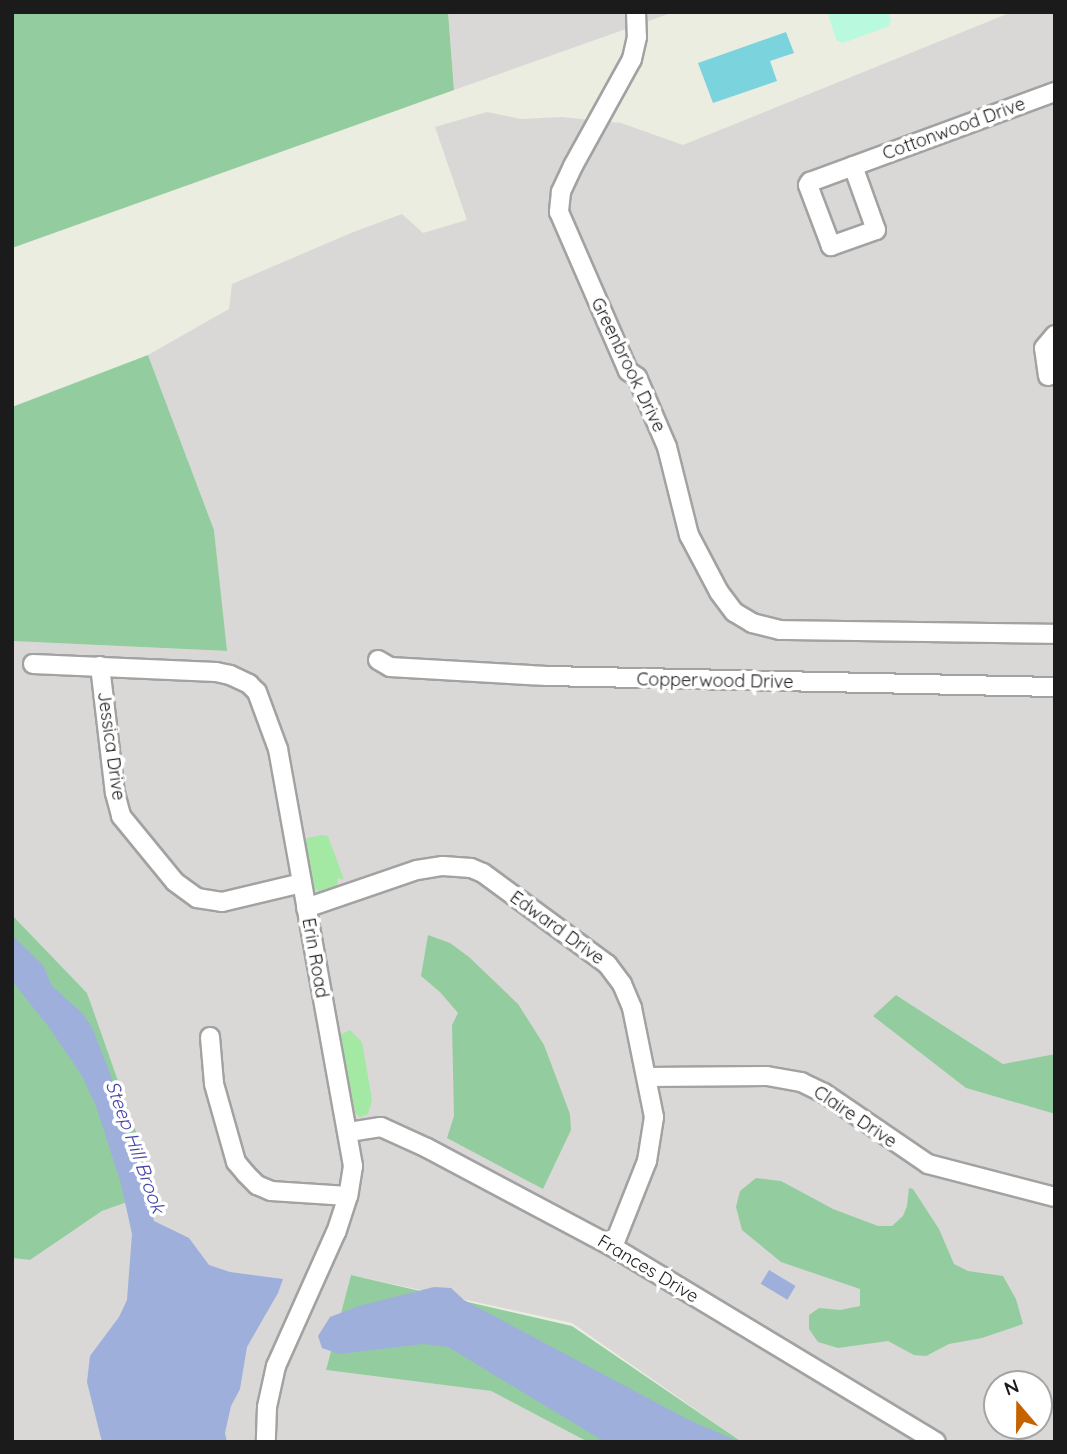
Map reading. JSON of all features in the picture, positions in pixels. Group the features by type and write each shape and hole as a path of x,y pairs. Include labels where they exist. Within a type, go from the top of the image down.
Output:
{"street":[{"name":"Greenbrook Drive","path":"636,12 638,37 632,59 573,166 561,192 559,212 628,371 637,377 667,447 689,535 719,592 734,612 766,628 835,632 1055,634"},
{"name":"Cottonwood Drive","path":"853,166 876,230 831,246 808,183 853,166 1055,92"},
{"path":"1048,376 1044,348 1055,335"},
{"name":"Copperwood Drive","path":"378,660 390,667 547,676 1055,687"},
{"name":"Erin Road","path":"33,664 216,672 249,684 257,692 278,749 353,1166 348,1196 336,1232 276,1366 267,1407 266,1442"},
{"name":"Jessica Drive","path":"100,666 121,816 174,882 197,898 222,902 302,883"},
{"name":"Edward Drive","path":"306,908 417,870 455,866 478,870 613,971 632,1008 654,1117 651,1144 641,1178 613,1247"},
{"path":"210,1037 214,1084 236,1162 246,1174 257,1185 271,1191 348,1196"},
{"name":"Claire Drive","path":"647,1077 767,1076 801,1082 824,1093 929,1164 1055,1197"},
{"name":"Frances Drive","path":"349,1132 368,1127 393,1131 613,1247 936,1442"}],"shaded area":[{"path":"448,12 674,12 454,90"},
{"path":"1012,12 1055,12 1055,1054 1003,1064 896,995 966,1088 1055,1114 1055,1442 742,1442 572,1323 351,1275 326,1370 491,1391 588,1442 12,1442 12,1258 30,1260 102,1211 150,1194 87,993 12,915 12,641 226,651 214,530 148,355 229,309 232,284 351,233 402,214 423,233 467,220 435,127 487,112 521,119 562,117 621,123 683,145"},
{"path":"786,32 794,53 770,61 777,81 713,103 698,63"},
{"path":"12,935 43,965 52,986 82,1013 92,1027 120,1099 154,1221 189,1238 209,1265 230,1272 283,1279 278,1293 247,1347 240,1389 231,1406 225,1433 227,1442 102,1442 87,1382 90,1356 119,1317 127,1300 132,1234 121,1184 96,1106 82,1076 48,1026 12,981"},
{"path":"769,1270 796,1286 787,1300 761,1284"},
{"path":"434,1287 451,1288 464,1300 689,1420 740,1442 605,1442 448,1347 423,1344 339,1354 322,1348 318,1336 330,1317 359,1306"}],"green space":[{"path":"12,12 448,12 454,90 12,248"},
{"path":"827,12 888,12 891,20 889,26 843,43 837,41"},
{"path":"148,355 214,530 227,651 12,641 12,407"},
{"path":"328,836 344,880 338,878 337,885 341,887 320,892 313,887 305,844 307,838"},
{"path":"12,915 87,993 148,1166 150,1194 102,1211 30,1260 12,1258"},
{"path":"428,935 450,943 469,957 518,1004 544,1045 570,1114 571,1130 543,1189 447,1138 454,1116 452,1025 458,1013 440,992 421,976"},
{"path":"896,995 1003,1064 1055,1054 1055,1114 966,1088 873,1016"},
{"path":"350,1030 362,1042 372,1100 368,1114 360,1117 355,1113 340,1035"},
{"path":"756,1178 781,1181 833,1209 878,1226 892,1226 903,1216 909,1188 913,1189 939,1229 954,1264 968,1271 1003,1276 1016,1299 1023,1324 982,1338 949,1344 926,1356 914,1355 888,1341 838,1348 818,1342 809,1329 809,1315 819,1308 840,1310 860,1306 860,1289 781,1262 742,1230 736,1207 740,1191"},
{"path":"351,1275 572,1326 742,1442 588,1442 491,1391 326,1370"}],"water label":[{"name":"Steep Hill Brook","path":"135,1147"}]}
